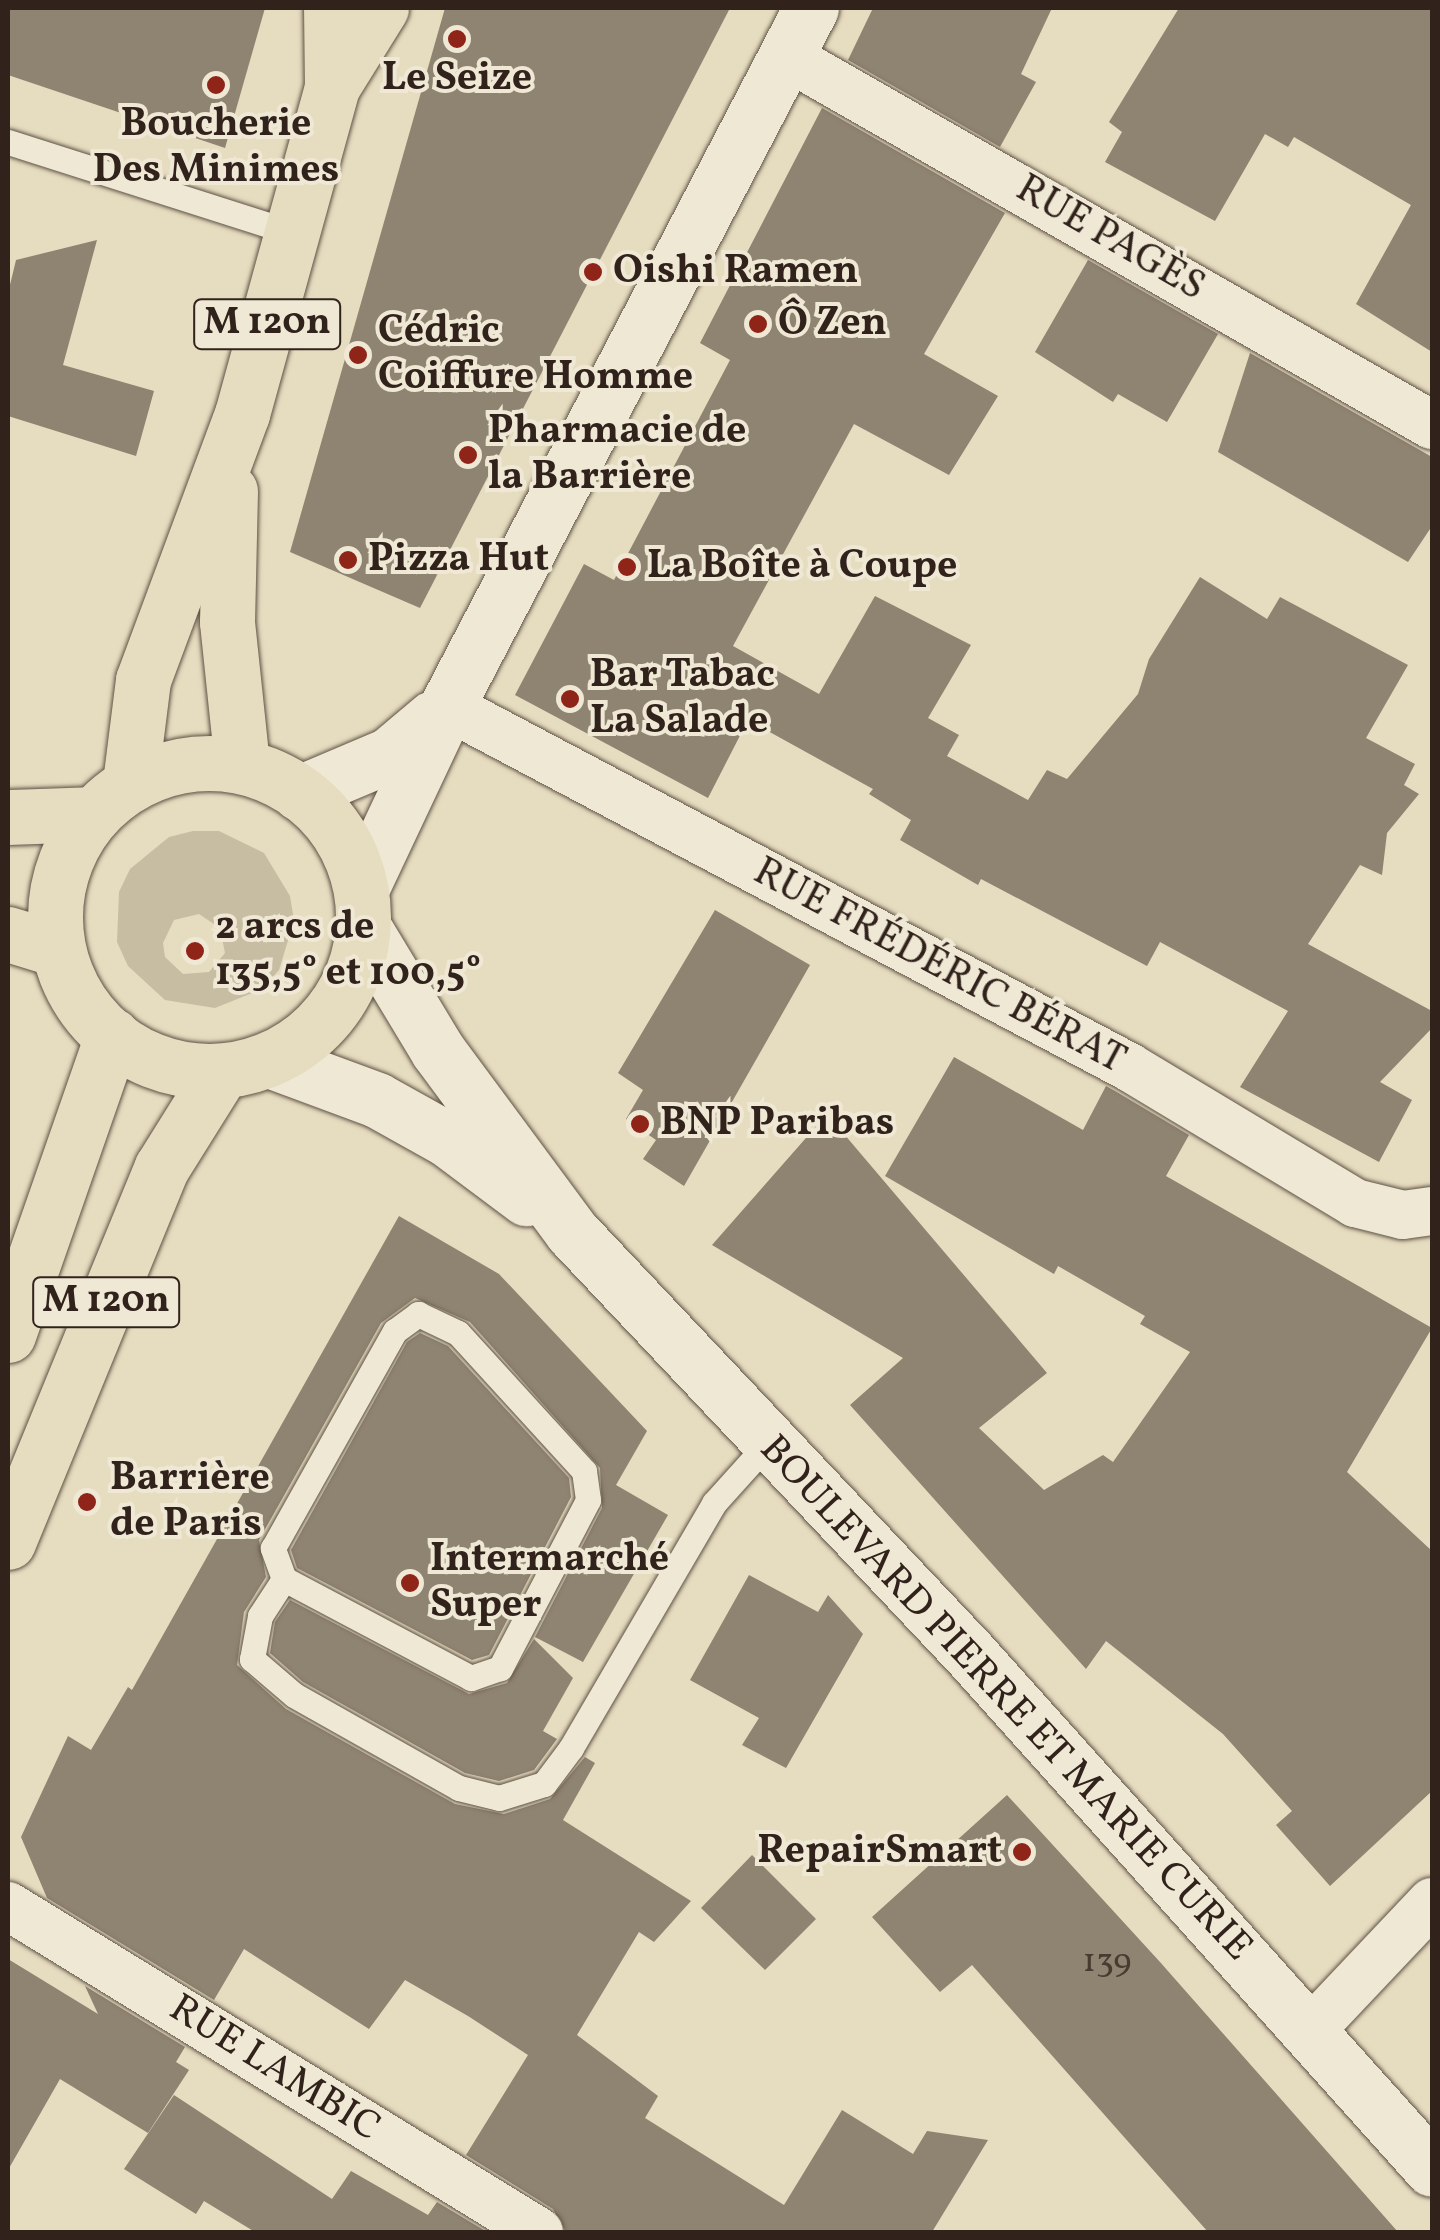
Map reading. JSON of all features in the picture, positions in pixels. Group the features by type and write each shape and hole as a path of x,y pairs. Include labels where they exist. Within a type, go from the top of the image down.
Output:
{"main road":[{"name":"M 120n","path":"111,799 143,680 242,414 293,234 332,88 331,8"},
{"name":"M 120n","path":"332,88 381,8"},
{"path":"111,799 59,874 32,942 81,1005 137,1054 178,1068 245,1065 294,1046 337,1004 363,909 447,706 811,8"},
{"name":"M 120n","path":"242,414 226,570 242,765"},
{"path":"299,793 389,755 447,706"},
{"path":"8,818 111,799 166,768 242,765 299,793 329,822 363,909"},
{"name":"BOULEVARD PIERRE ET MARIE CURIE","path":"363,909 438,1051 572,1232 972,1655 1432,2169"},
{"name":"M 120n","path":"8,1335 112,1036"},
{"name":"M 120n","path":"8,1542 162,1167 245,1065"},
{"name":"BOULEVARD PIERRE ET MARIE CURIE","path":"245,1065 377,1100 448,1139 572,1232"}],"street":[{"name":"RUE PAGÈS","path":"786,56 1432,425"},
{"name":"RUE FRÉDÉRIC BÉRAT","path":"447,706 1128,1067 1355,1203 1404,1215 1432,1211"},
{"path":"1310,2032 1432,1902"},
{"name":"RUE LAMBIC","path":"8,1906 540,2232"}],"lane":[{"path":"8,142 293,234"},
{"path":"418,1314 458,1332 584,1471 588,1500 500,1668 471,1678 284,1579 273,1548 396,1331 418,1314"},
{"path":"284,1579 260,1616 252,1658 294,1694 459,1788 500,1798 544,1784 571,1748 714,1504 769,1442"}],"shaded area":[{"path":"193,831 219,831 264,853 290,896 294,921 279,970 262,989 215,1008 165,1000 128,966 117,942 119,892 130,869 169,837","holes":["199,914 220,928 225,953 209,972 183,974 165,957 163,943 174,920"]}],"building":[{"path":"8,8 265,8 225,148 8,75"},
{"path":"445,8 730,8 420,608 290,552"},
{"path":"873,8 1052,8 1021,74 1036,82 1000,147 848,60"},
{"path":"1179,8 1432,8 1432,352 1356,304 1411,205 1294,137 1288,147 1265,134 1215,221 1105,162 1122,132 1109,122"},
{"path":"822,108 1005,213 924,354 998,396 949,475 854,424 733,646 819,694 875,596 971,645 928,718 959,735 947,756 1028,800 1047,770 1067,779 1138,694 1149,659 1200,577 1267,619 1280,597 1408,665 1366,738 1415,764 1404,785 1419,794 1387,833 1382,875 1360,865 1308,944 1432,1011 1432,1028 1380,1082 1412,1100 1379,1162 1240,1087 1288,1011 1160,942 1147,966 981,879 978,885 900,840 911,820 869,794 873,789 748,720 708,798 515,695 584,564 614,580 730,360 700,343"},
{"path":"97,240 63,365 154,391 136,456 8,416 8,293 16,260"},
{"path":"1088,260 1218,334 1167,422 1118,394 1113,402 1035,352"},
{"path":"1250,353 1432,457 1432,526 1408,562 1218,452"},
{"path":"715,910 810,965 684,1186 643,1159 656,1140 626,1119 643,1090 618,1073"},
{"path":"954,1057 1083,1130 1106,1086 1115,1091 1189,1135 1166,1176 1432,1328 1347,1472 1432,1551 1432,1791 1330,1886 1276,1825 1292,1811 1223,1734 1106,1641 1086,1669 850,1405 903,1358 712,1245 827,1114 1047,1373 979,1428 1044,1490 1103,1455 1113,1462 1190,1352 1140,1324 1145,1316 1058,1266 1054,1274 885,1176"},
{"path":"399,1216 499,1274 647,1431 616,1485 668,1515 583,1662 535,1637 602,1508 600,1468 470,1322 415,1298 381,1323 259,1540 266,1577 244,1612 237,1665 286,1709 455,1804 504,1814 550,1799 585,1757 595,1763 563,1820 691,1901 654,1942 639,1932 577,2035 658,2096 645,2118 784,2205 842,2110 913,2154 927,2131 988,2140 932,2232 566,2232 553,2209 466,2155 528,2055 468,2016 405,1980 369,2029 244,1949 214,2000 47,1898 21,1837 68,1736 91,1750 128,1687 132,1690"},
{"path":"420,1333 448,1346 569,1478 571,1497 489,1655 472,1660 297,1568 291,1550 407,1342"},
{"path":"749,1575 818,1612 828,1595 863,1634 786,1768 742,1745 759,1718 690,1680"},
{"path":"290,1600 469,1694 507,1683 534,1639 573,1678 543,1731 557,1739 534,1770 499,1781 465,1773 303,1682 270,1653 275,1622"},
{"path":"1007,1795 1398,2232 1208,2232 972,1965 940,1992 872,1917"},
{"path":"752,1855 816,1919 765,1970 701,1908"},
{"path":"8,1959 98,2014 85,1986 185,2047 176,2062 189,2070 148,2133 60,2079 8,2170"},
{"path":"174,2095 332,2199 351,2171 428,2215 437,2202 487,2232 255,2232 204,2201 196,2214 124,2169"}],"place":[{"name":"Le Seize","path":"457,39"},
{"name":"Boucherie Des Minimes","path":"216,85"},
{"name":"Oishi Ramen","path":"593,272"},
{"name":"Ô Zen","path":"758,324"},
{"name":"Cédric Coiffure Homme","path":"358,355"},
{"name":"Pharmacie de la Barrière","path":"468,455"},
{"name":"Pizza Hut","path":"348,560"},
{"name":"La Boîte à Coupe","path":"627,567"},
{"name":"Bar Tabac La Salade","path":"570,699"},
{"name":"2 arcs de 135,5° et 100,5°","path":"195,951"},
{"name":"BNP Paribas","path":"640,1124"},
{"name":"Barrière de Paris","path":"87,1502"},
{"name":"Intermarché Super","path":"410,1583"},
{"name":"RepairSmart","path":"1022,1852"}]}
